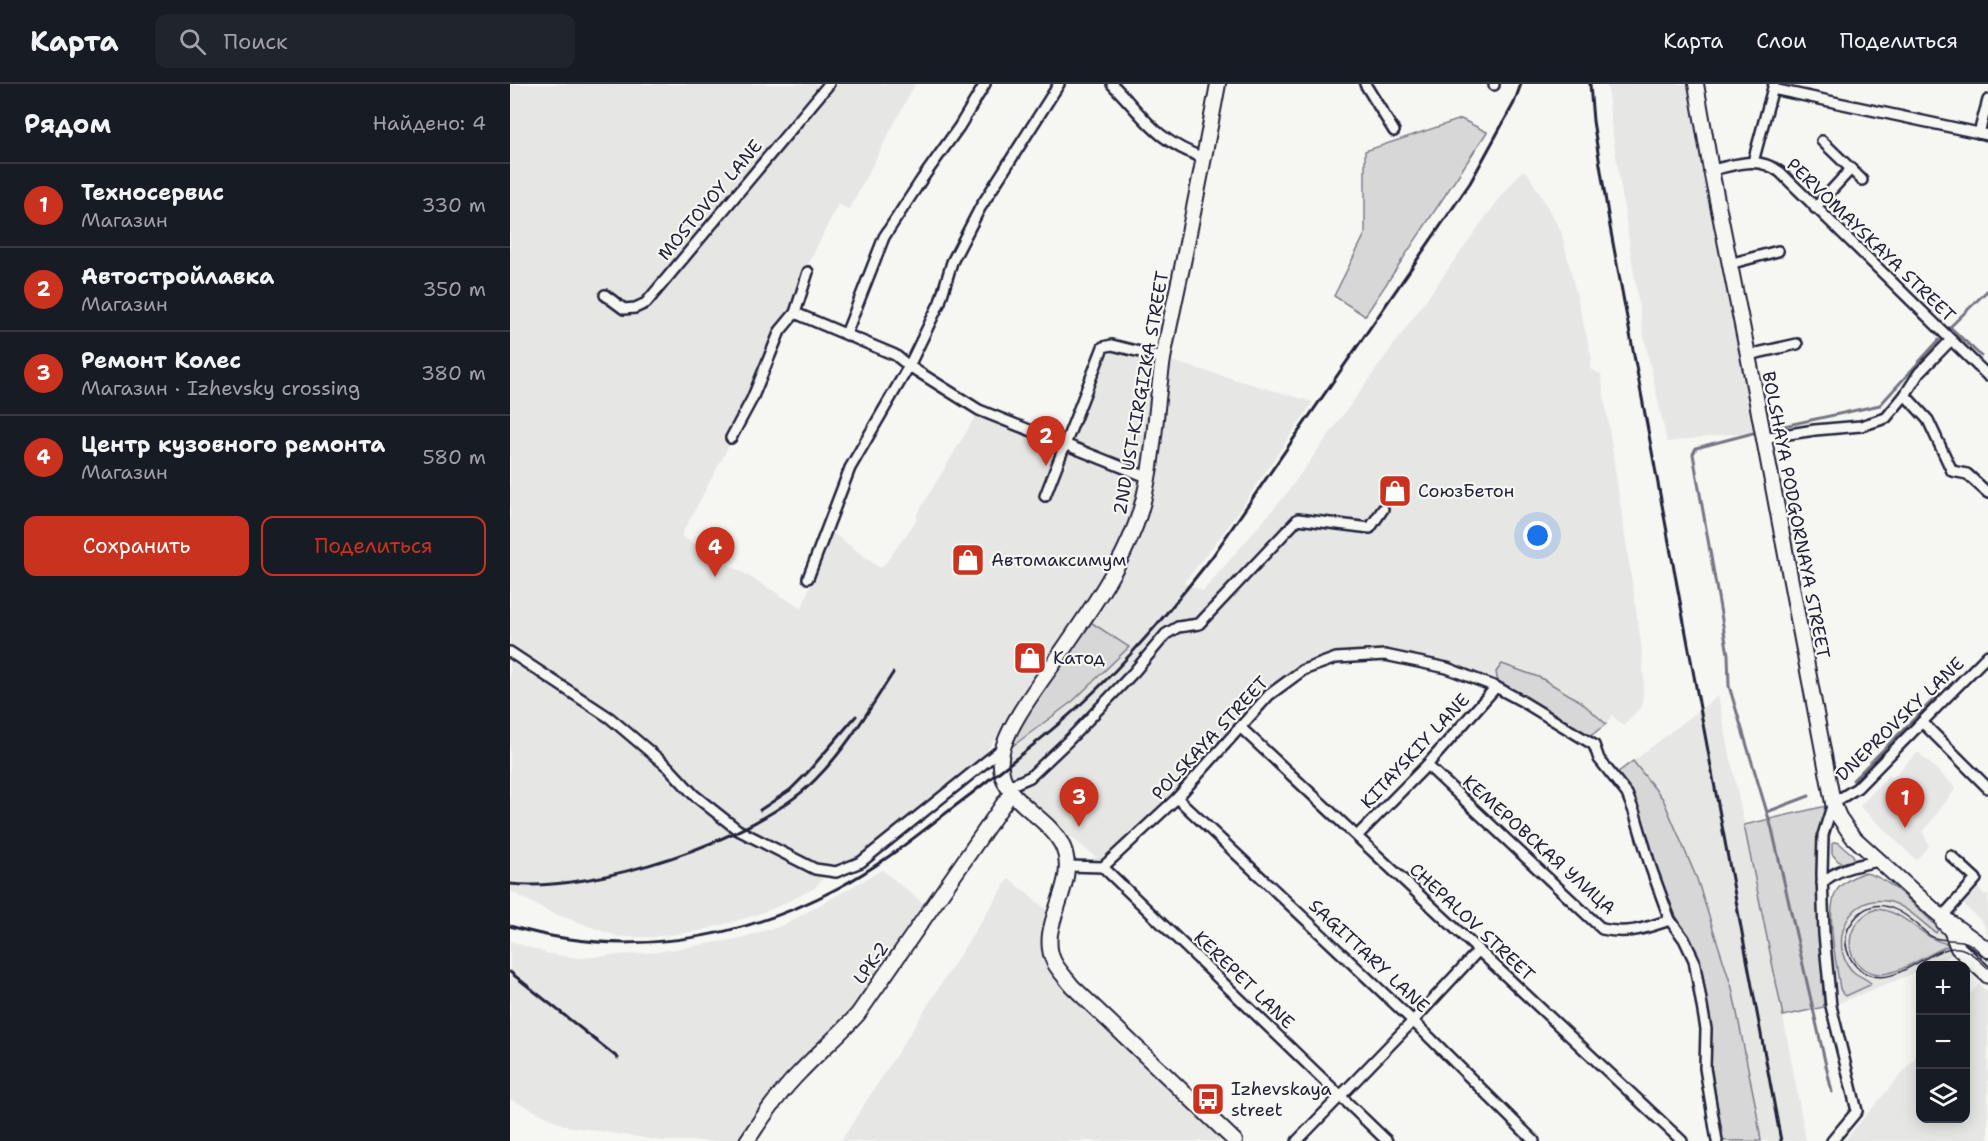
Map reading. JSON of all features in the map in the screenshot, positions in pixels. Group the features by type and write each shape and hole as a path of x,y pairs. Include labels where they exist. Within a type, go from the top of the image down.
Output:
{"main road":[{"name":"2ND UST-KIRGIZKA STREET","path":"1003,748 1024,706 1100,593 1136,526 1147,477 1164,358 1218,84"},
{"name":"BOLSHAYA PODGORNAYA STREET","path":"1696,84 1710,170 1748,355 1833,802 1839,817 1852,836 1939,915 1988,950"},
{"path":"1003,748 1001,770 1003,780 1009,790 1053,832 1062,844 1067,872 1052,928 1050,946 1053,962 1072,986 1235,1141"},
{"name":"LPK-2","path":"747,1141 765,1111 858,1014 1009,790"},
{"name":"BOLSHAYA PODGORNAYA STREET","path":"1939,915 1951,930 1958,948 1988,976"},
{"path":"1958,948 1965,940 1973,938"}],"street":[{"name":"MOSTOVOY LANE","path":"605,295 624,309 635,308 646,303 830,84"},
{"path":"846,334 884,237 985,84"},
{"path":"808,579 850,468 909,366 940,302 952,262 980,208 1059,84"},
{"path":"1112,84 1152,129 1164,139 1204,158"},
{"path":"1365,84 1394,131"},
{"path":"1710,170 1753,162 1773,86 1983,134 1988,100"},
{"path":"1822,141 1862,180"},
{"name":"PERVOMAYSKAYA STREET","path":"1753,162 1767,165 1780,172 1988,376"},
{"path":"1815,208 1851,169"},
{"path":"1729,264 1778,251"},
{"path":"731,438 752,399 780,332 795,313 808,272"},
{"path":"795,313 894,355 979,410 1147,477"},
{"path":"1763,438 1861,426 1886,418 1919,373 1951,340"},
{"path":"1748,355 1797,344"},
{"path":"1045,496 1103,347 1112,345 1164,358"},
{"path":"1905,395 1928,420 1953,471 1967,474 1988,494"},
{"path":"1009,790 1030,777 1060,749 1134,672 1166,634 1178,627 1199,624 1298,519 1370,528 1383,509"},
{"path":"510,652 610,718 668,767 694,795 738,830 815,869 836,872 861,862 1003,748"},
{"name":"POLSKAYA STREET","path":"1103,867 1178,798 1269,695 1303,670 1336,658 1385,655 1447,668 1496,687 1594,745 1599,759 1627,794 1670,920 1684,939 1694,960 1706,1029 1705,1068 1717,1141"},
{"name":"DNEPROVSKY LANE","path":"1833,802 1857,788 1988,656"},
{"path":"1979,665 1988,673"},
{"name":"KITAYSKIY LANE","path":"1357,836 1427,765 1496,687"},
{"path":"1922,722 1988,788"},
{"name":"CHEPALOV STREET","path":"1240,727 1682,1141"},
{"name":"КЕМЕРОВСКАЯ УЛИЦА","path":"1427,765 1602,929 1618,933 1631,932 1670,920"},
{"name":"SAGITTARY LANE","path":"1178,798 1413,1021 1534,1141"},
{"path":"1832,1141 1857,1111 1831,1006 1824,934 1823,835 1833,802"},
{"path":"1939,915 1976,879 1951,856"},
{"path":"1822,883 1831,875 1848,867 1879,861"},
{"path":"1067,872 1103,867"},
{"name":"KEREPET LANE","path":"1103,867 1387,1141"},
{"path":"1297,1141 1478,951"}],"shaded area":[{"path":"510,84 823,84 641,300 648,307 835,84 915,84 849,210 838,204 805,271 792,312 732,440 681,536 802,608 830,531 880,568 885,564 918,518 916,516 977,414 1142,481 1128,531 1089,604 980,760 856,859 832,867 815,888 753,916 700,931 654,937 619,937 550,912 510,891"},
{"path":"1607,84 1691,84 1705,170 1755,431 1667,442 1643,332"},
{"path":"1461,119 1487,132 1365,316 1334,296 1365,234 1365,151"},
{"path":"1522,171 1527,172 1561,231 1592,359 1590,369 1601,374 1641,643 1644,679 1642,706 1623,726 1612,715 1606,724 1580,701 1496,672 1498,683 1448,664 1385,650 1336,654 1299,667 1266,692 1174,795 1104,864 1025,799 1010,776 1007,758 1010,748 1073,701 1129,647 1089,621 1136,535 1168,360 1313,402 1230,524 1184,583 1203,591 1284,497 1490,211"},
{"path":"1112,347 1157,359 1143,471 1070,443 1106,349"},
{"path":"1089,621 1129,647 1073,701 1010,748 1027,711"},
{"path":"1502,664 1541,678 1580,701 1606,724 1592,735 1583,733 1498,683 1496,672"},
{"path":"1718,696 1806,1141 1761,1141 1732,988 1698,883 1663,799 1633,761"},
{"path":"1918,752 1956,788 1923,832 1929,846 1916,860 1860,806 1889,775 1892,778"},
{"path":"1633,761 1663,799 1697,879 1732,988 1761,1141 1723,1141 1711,1068 1710,1027 1700,961 1676,916 1655,867 1639,813 1630,792 1617,773"},
{"path":"1826,806 1818,855 1817,880 1824,1007 1783,1016 1744,825"},
{"path":"1835,842 1853,855 1853,861 1844,864 1838,861 1832,854 1832,844"},
{"path":"882,870 923,903 853,1011 760,1107 739,1141 663,1141 566,1126 510,1099 510,941 549,954 579,958 657,952 737,939 784,925"},
{"path":"1862,873 1882,879 1892,886 1939,928 1936,933 1893,903 1874,901 1863,904 1847,920 1841,942 1847,964 1856,974 1871,983 1846,996 1840,989 1835,953 1832,926 1833,901 1840,886"},
{"path":"1009,878 1049,912 1049,965 1228,1141 841,1141"},
{"path":"1975,885 1985,895 1988,893 1988,936 1984,924 1960,901"},
{"path":"1895,889 1943,928 1958,952 1939,961 1916,961 1916,972 1839,1003 1829,933 1829,916"},
{"path":"1876,909 1896,914 1948,946 1896,971 1879,974 1867,971 1852,956 1850,946 1851,935 1864,916"},
{"path":"1979,984 1988,992 1988,1141 1844,1141 1916,1057 1916,1123 1970,1123 1970,994"}],"waterway":[{"path":"1949,328 1988,290"},
{"path":"1950,327 1981,356"},
{"path":"1770,429 1880,405 1939,340"},
{"path":"1753,433 1696,448 1693,454 1728,654 1729,686 1772,829 1832,1092"},
{"path":"1853,780 1939,694"},
{"path":"1767,812 1809,796"}],"tram line":[{"path":"1988,960 1966,942 1932,937 1905,915 1888,907 1872,906 1865,910 1858,915 1847,933 1846,947 1851,960 1860,970 1875,976 1898,973 1931,956 1953,948 1968,951 1988,968"}],"railway":[{"path":"510,926 552,936 594,942 636,943 678,940 760,921 838,888 890,856 1054,728 1098,688 1132,652 1212,557 1470,183 1514,103 1521,84"},
{"path":"1590,84 1593,121 1610,227 1781,1141"},
{"path":"510,884 545,885 627,871 672,858 754,823 788,802 815,780 857,729 893,673"},
{"path":"760,810 790,790 856,716"},
{"path":"510,972 618,1058"}],"place":[{"name":"Автостройлавка","path":"1046,466"},
{"name":"СоюзБетон","path":"1395,491"},
{"name":"Автомаксимум","path":"968,560"},
{"name":"Центр кузовного ремонта","path":"715,577"},
{"name":"Катод","path":"1030,658"},
{"name":"Ремонт Колес","path":"1079,827"},
{"name":"Техносервис","path":"1905,828"},
{"name":"Izhevskaya street","path":"1208,1099"}]}
